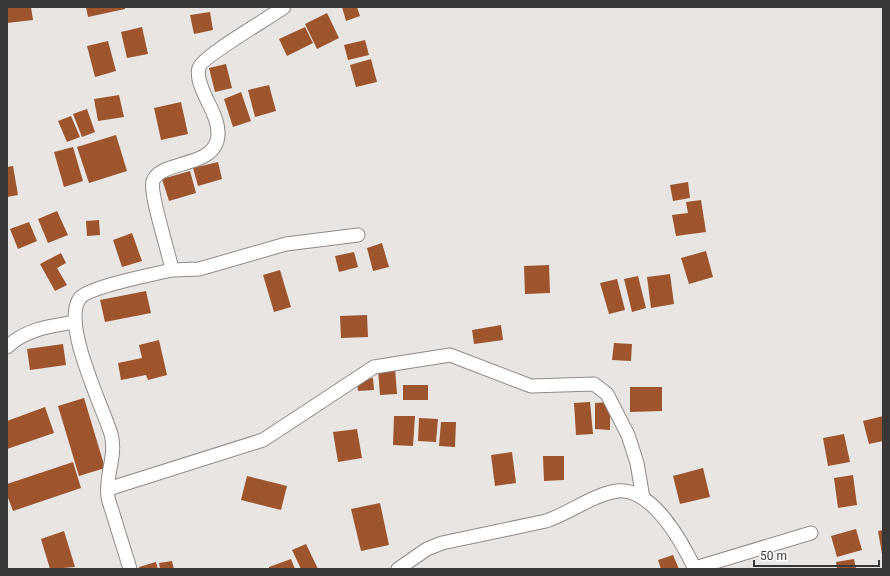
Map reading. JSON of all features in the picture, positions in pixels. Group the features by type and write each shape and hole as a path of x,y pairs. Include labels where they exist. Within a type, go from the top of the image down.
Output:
{"street":[{"path":"172,270 152,183 157,175 164,171 187,163 210,151 217,141 217,125 200,80 198,69 200,64 219,49 284,7"},
{"path":"130,569 110,504 108,489 114,449 111,434 82,356 75,322 76,306 84,294 96,288 172,270 199,268 286,244 358,235"},
{"path":"7,348 13,342 31,331 75,322"},
{"path":"108,489 263,440 374,367 450,355 531,386 594,384 608,394 628,435 637,463 643,498"},
{"path":"398,569 427,549 442,542 546,521 561,516 603,495 616,492 632,492 643,498 655,508 666,522 695,569 811,533"}],"building":[{"path":"7,7 31,7 33,20 7,23"},
{"path":"86,7 125,7 125,9 88,17"},
{"path":"342,7 357,7 360,16 346,21"},
{"path":"210,12 213,30 194,34 190,15"},
{"path":"327,13 339,38 317,49 305,24"},
{"path":"142,27 148,54 127,58 121,32"},
{"path":"305,27 313,43 287,56 279,39"},
{"path":"365,40 369,55 348,60 344,45"},
{"path":"108,41 116,71 95,77 87,46"},
{"path":"371,59 377,82 356,87 350,65"},
{"path":"226,64 232,88 215,92 209,68"},
{"path":"269,85 276,111 255,117 248,90"},
{"path":"241,92 251,121 233,127 224,99"},
{"path":"119,95 124,117 98,121 94,99"},
{"path":"181,102 188,134 161,140 154,108"},
{"path":"87,109 95,132 82,137 73,114"},
{"path":"71,116 80,137 67,142 58,121"},
{"path":"116,135 127,171 89,183 77,147"},
{"path":"73,147 83,181 64,187 54,152"},
{"path":"218,162 222,179 198,186 193,168"},
{"path":"13,166 18,195 7,197 7,167"},
{"path":"190,171 196,193 169,201 162,179"},
{"path":"688,182 690,198 673,201 670,185"},
{"path":"701,200 706,232 676,236 672,215 688,213 686,202"},
{"path":"57,211 68,235 48,243 38,219"},
{"path":"99,220 100,235 87,236 86,221"},
{"path":"29,222 37,241 18,249 10,229"},
{"path":"132,233 142,261 122,267 113,240"},
{"path":"382,243 389,267 373,271 367,248"},
{"path":"706,251 713,277 689,284 681,258"},
{"path":"354,252 358,267 339,272 335,256"},
{"path":"61,253 66,263 57,268 67,285 55,291 40,264"},
{"path":"549,265 550,293 525,294 524,266"},
{"path":"280,270 291,307 274,312 263,275"},
{"path":"670,274 674,304 651,308 647,277"},
{"path":"638,276 646,308 632,312 624,279"},
{"path":"617,279 625,310 609,314 600,283"},
{"path":"146,291 151,313 105,322 100,300"},
{"path":"367,315 368,337 341,338 340,316"},
{"path":"501,325 503,340 474,344 472,330"},
{"path":"159,340 167,375 148,380 146,375 121,380 118,363 142,358 139,345"},
{"path":"614,343 632,344 631,361 612,360"},
{"path":"63,344 66,365 30,370 27,349"},
{"path":"395,368 397,394 380,395 378,369"},
{"path":"373,378 374,390 358,391 357,380"},
{"path":"403,385 428,385 428,400 403,400"},
{"path":"630,387 662,387 662,411 630,412"},
{"path":"84,398 105,468 79,476 58,406"},
{"path":"590,402 593,434 576,435 574,403"},
{"path":"610,402 610,430 595,429 595,403"},
{"path":"45,407 54,433 7,449 7,421"},
{"path":"394,416 415,416 413,446 393,445"},
{"path":"883,416 883,441 869,444 863,421"},
{"path":"419,418 438,419 436,442 418,441"},
{"path":"441,422 456,422 455,447 439,446"},
{"path":"357,429 362,458 338,462 333,432"},
{"path":"844,434 850,462 828,466 823,438"},
{"path":"512,452 516,483 495,486 491,455"},
{"path":"543,456 564,456 564,480 544,481"},
{"path":"73,462 81,488 13,511 7,495 7,484"},
{"path":"703,468 710,497 680,504 673,476"},
{"path":"853,475 857,505 838,508 834,478"},
{"path":"247,476 287,486 281,510 241,500"},
{"path":"380,503 389,545 361,551 351,509"},
{"path":"856,529 862,550 837,557 831,536"},
{"path":"883,530 883,553 882,554 878,531"},
{"path":"64,531 75,567 50,569 41,539"},
{"path":"306,544 318,569 301,569 292,550"},
{"path":"673,555 679,569 661,569 658,560"},
{"path":"291,559 295,569 269,569 269,567"},
{"path":"854,559 856,569 837,569 836,562"},
{"path":"172,561 174,569 160,569 159,563"},
{"path":"156,562 158,569 140,569 139,567"}]}
